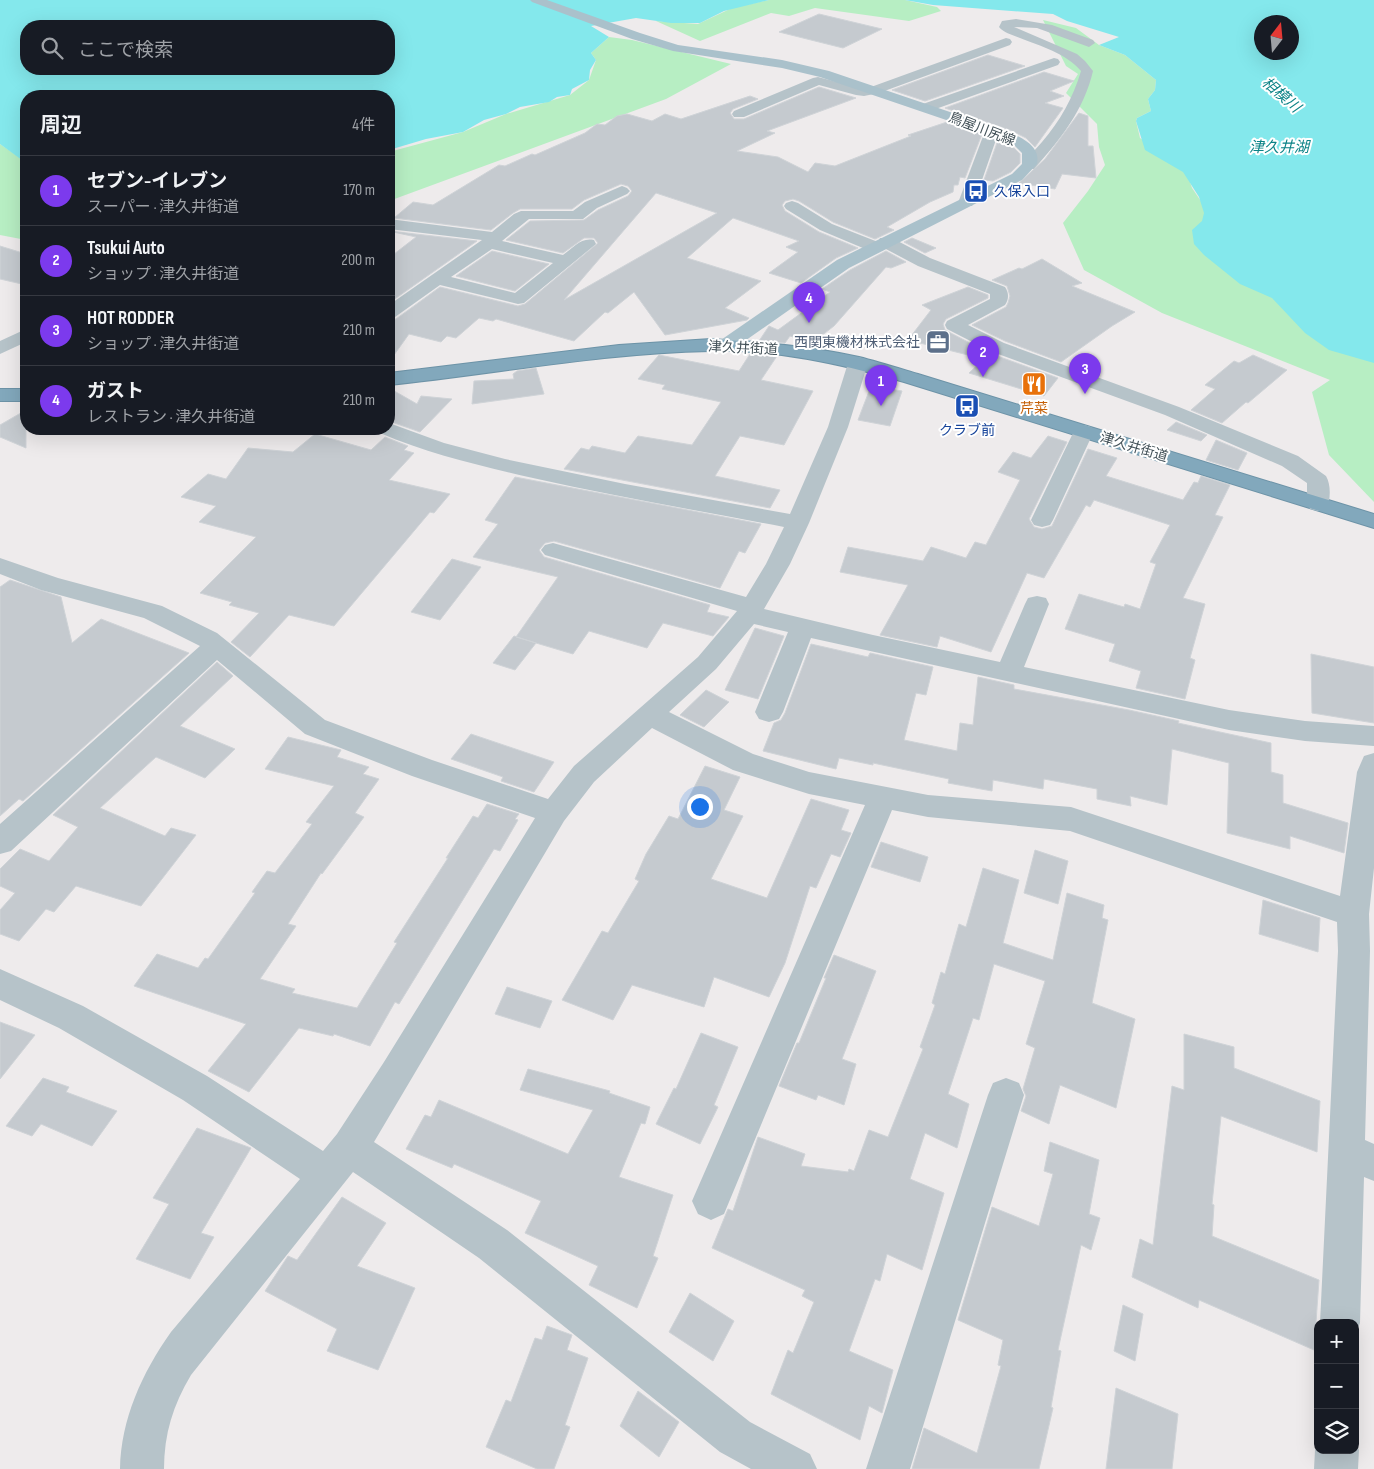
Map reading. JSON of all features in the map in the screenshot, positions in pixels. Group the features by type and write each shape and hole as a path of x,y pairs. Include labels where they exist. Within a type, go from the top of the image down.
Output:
{"highway":[{"name":"津久井街道","path":"395,378 634,349 725,346 789,351 858,363 1374,521"},
{"path":"0,395 20,395"}],"main road":[{"name":"鳥屋川尻線","path":"536,0 676,48 799,67 874,90 1014,139 1024,146 1030,155 1029,166 1012,180 830,272 725,346"}],"street":[{"path":"1029,166 1047,146 1076,101 1087,71 1084,66 1069,55 1005,27 1006,24 1025,23 1050,29 1089,43"},
{"path":"738,114 818,81 856,91 874,90 1006,42"},
{"path":"925,108 1054,62"},
{"path":"966,203 992,131"},
{"path":"395,309 492,240 520,217 527,214 577,216 591,205 622,191"},
{"path":"792,206 826,227 881,245 999,291 999,301 954,325 998,347 1172,411 1290,461 1318,481 1318,504"},
{"path":"395,225 492,240 566,261"},
{"path":"436,279 518,299 588,244"},
{"path":"0,348 20,338"},
{"path":"141,1468 149,1417 163,1382 179,1357 339,1162 396,1074 554,813 584,774 648,714 707,663 750,610 778,564 798,523 838,427 858,363"},
{"path":"1042,520 1084,431"},
{"path":"395,432 436,446 605,488 798,523"},
{"path":"553,550 750,610 802,628 1230,720 1304,731 1374,736"},
{"path":"0,566 50,584 153,612 208,639 315,727 422,768 554,813"},
{"path":"1009,672 1037,604"},
{"path":"769,712 802,628"},
{"path":"0,842 217,646"},
{"path":"648,714 743,762 809,783 928,806 1071,819 1354,914"},
{"path":"1340,1319 1360,1157 1364,954 1354,914 1371,772 1374,764"},
{"path":"711,1202 883,798"},
{"path":"0,984 71,1016 195,1088 339,1162 412,1191 493,1244 736,1436 795,1469"},
{"path":"888,1469 1006,1095"},
{"path":"1336,1454 1336,1469"}],"green space":[{"path":"769,0 905,0 937,7 941,11 909,21 815,8 789,16 771,13 700,41 656,21 698,24 732,8"},
{"path":"1043,20 1076,28 1099,45 1125,55 1156,80 1155,90 1148,99 1151,111 1137,118 1136,121 1140,138 1187,173 1192,188 1209,213 1277,298 1374,362 1374,502 1329,455 1312,392 1330,380 1162,313 1084,270 1063,223 1105,165 1099,147 1097,124 1066,93 1078,74 1066,66"},
{"path":"609,37 632,40 731,64 666,99 395,199 395,150 463,132 506,114 570,95 589,80 596,60 591,53"},
{"path":"0,144 20,158 20,239 0,235"}],"water":[{"path":"0,0 769,0 724,11 700,23 671,23 636,18 591,26 609,37 591,53 596,60 590,70 589,80 572,89 570,95 557,97 549,102 520,107 506,114 484,120 463,132 426,139 395,148 395,90 20,90 20,159 0,144"},
{"name":"津久井湖","path":"905,0 1374,0 1374,363 1329,350 1305,333 1272,298 1240,284 1204,255 1194,244 1192,230 1202,221 1204,213 1199,197 1183,172 1145,150 1136,121 1137,118 1151,111 1148,99 1155,90 1156,80 1125,55 1099,45 1119,37 1067,21 1053,14 933,5"}],"building":[{"path":"819,14 882,29 843,48 779,32"},
{"path":"988,55 1025,66 925,101 892,90"},
{"path":"1044,72 1074,81 1050,91 1064,96 1045,103 1063,108 1035,147 1026,138 1010,130 945,108"},
{"path":"819,87 856,98 767,131 775,133 737,151 778,157 808,172 815,163 835,166 911,136 908,135 947,122 982,134 965,178 960,177 958,185 954,185 953,192 930,202 887,227 894,230 875,239 833,222 799,201 793,199 785,201 782,205 785,211 819,232 858,248 836,258 801,283 769,273 798,252 786,247 799,241 733,218 687,258 761,281 725,308 749,318 747,320 665,335 634,292 608,313 605,312 574,341 496,319 493,321 479,318 456,338 447,336 441,342 409,334 395,354 395,319 440,287 518,306 525,304 598,243 594,238 584,238 563,253 506,240 530,221 584,220 598,210 628,196 632,191 628,186 621,184 584,200 572,209 520,209 491,230 395,218 413,202 433,205 499,165 505,166 532,154 535,155 585,133 597,124 605,125 617,116 627,114 652,121 665,114 681,119 750,96 758,99 733,109 730,113 734,119 744,119","holes":["656,193 717,213 564,300"]},
{"path":"1079,113 1088,116 1088,146 1093,146 1096,178 1062,174 1055,189 1019,183 1045,159"},
{"path":"998,140 1014,148 1020,154 1020,163 1011,172 993,181 984,180"},
{"path":"395,232 477,241 395,299 395,253 416,237"},
{"path":"912,238 936,248 925,253 904,242"},
{"path":"0,246 20,252 20,284 0,279"},
{"path":"492,251 549,264 515,291 456,276"},
{"path":"886,251 906,262 891,268 886,267 834,326 812,343 790,336 785,343 759,341 769,326 778,330 830,292 822,289 850,270"},
{"path":"1042,259 1082,283 1072,286 1135,312 1061,362 1005,341 972,325 1006,307 1008,303 1010,296 1007,286 992,280"},
{"path":"968,287 988,295 988,298 946,319 943,324 945,330 989,353 1058,378 1044,396 969,373 984,359 908,340 931,310 922,305"},
{"path":"750,354 777,356 761,380 813,391 784,445 740,436 715,476 780,490 770,508 564,469 581,448 589,450 592,446 625,453 638,436 692,445 721,402 662,389 665,385 638,379 659,355 739,371"},
{"path":"1253,355 1287,370 1222,423 1191,410 1215,389 1205,385 1234,361 1239,363"},
{"path":"536,368 544,394 472,404 474,381 514,379 513,374 517,371"},
{"path":"871,386 902,391 890,426 858,420"},
{"path":"395,391 417,404 421,396 452,399 420,432 395,423"},
{"path":"20,413 20,435 26,435 26,448 0,437 0,425"},
{"path":"1176,422 1207,435 1201,441 1167,430"},
{"path":"314,435 371,450 385,437 408,446 404,450 414,453 389,480 450,494 434,513 430,512 334,626 289,615 250,657 231,642 259,613 229,605 232,602 200,593 256,537 199,522 216,506 181,497 208,474 226,479 248,448 293,452"},
{"path":"1048,436 1067,442 1029,519 1034,527 1042,529 1052,526 1088,449 1117,458 1106,476 1183,500 1194,482 1198,483 1201,476 1230,485 1215,515 1223,517 1183,598 1205,604 1190,658 1195,660 1185,699 1136,688 1141,671 1109,661 1115,644 1065,629 1079,594 1124,607 1125,604 1140,609 1156,564 1150,562 1170,525 1094,500 1090,507 1086,505 1044,578 1027,573 991,652 940,636 937,647 880,635 908,585 840,572 848,547 923,561 931,547 966,558 975,542 986,545 1020,480 998,472 1013,452 1031,458"},
{"path":"1216,440 1247,453 1238,470 1206,460"},
{"path":"515,477 761,524 745,553 739,551 720,588 554,541 545,543 539,550 544,557 710,605 707,612 729,617 713,636 663,623 647,648 589,631 573,654 516,637 558,577 473,557 498,524 485,520"},
{"path":"452,559 481,567 440,620 411,612"},
{"path":"10,580 61,597 72,643 101,619 189,653 23,801 19,799 0,816 0,587"},
{"path":"755,628 784,636 758,699 725,690"},
{"path":"514,636 536,643 515,670 493,663"},
{"path":"811,644 868,657 870,653 933,667 926,695 916,693 904,740 957,751 960,723 973,725 978,677 1014,685 1014,689 1129,710 1179,721 1178,723 1271,743 1271,772 1283,775 1283,803 1348,823 1344,853 1290,836 1290,849 1227,833 1229,763 1172,749 1167,805 1130,796 1131,806 1097,799 1097,789 1044,779 1043,789 993,780 992,791 948,783 949,779 873,763 873,765 839,758 836,769 763,751 774,723 781,720 785,713"},
{"path":"1311,654 1374,667 1374,723 1312,713"},
{"path":"217,662 233,676 180,726 235,749 205,778 156,757 100,808 165,836 171,828 196,835 141,906 76,886 54,912 46,909 19,941 0,934 0,910 15,893 0,886 0,869 20,849 49,861 78,827 53,815"},
{"path":"706,690 729,702 704,727 680,715"},
{"path":"471,734 554,762 534,792 501,781 503,777 451,759"},
{"path":"288,737 341,750 337,757 369,767 363,774 379,779 355,813 364,817 321,873 288,924 296,926 260,979 295,989 292,993 357,1008 397,943 394,942 473,816 478,818 487,804 519,814 515,819 518,820 500,851 494,849 399,1004 395,1002 370,1046 334,1034 333,1036 299,1028 249,1092 208,1071 246,1024 134,986 157,954 198,968 205,958 208,959 255,893 252,892 267,871 275,873 312,824 306,822 334,786 265,769"},
{"path":"705,766 740,777 724,810 743,816 711,879 767,898 811,799 849,810 841,830 851,833 840,857 831,854 816,888 810,886 785,963 769,997 714,977 704,1007 632,985 613,1020 562,1000 602,931 608,933 639,881 635,879 646,854 669,816 678,819"},
{"path":"881,842 928,857 920,882 871,867"},
{"path":"1035,850 1068,861 1058,904 1024,893"},
{"path":"983,868 1019,880 1003,943 1053,960 1067,893 1104,905 1102,918 1108,920 1092,1003 1135,1019 1116,1108 1060,1085 1049,1124 1021,1111 1026,1096 1023,1089 1035,1048 1026,1044 1045,981 994,964 979,1020 973,1018 948,1094 969,1104 957,1148 925,1133 910,1179 944,1193 922,1270 887,1254 880,1281 875,1279 849,1351 893,1370 882,1413 869,1406 860,1440 771,1394 788,1350 793,1353 814,1302 802,1296 805,1290 712,1248 728,1209 733,1211 758,1137 805,1154 801,1166 848,1172 849,1169 854,1171 869,1130 888,1137 923,1049 920,1047 935,1005 932,1003 941,972 945,974 959,924 966,927"},
{"path":"1263,900 1320,918 1318,952 1259,934"},
{"path":"834,955 876,971 842,1059 856,1064 844,1105 818,1095 816,1100 779,1086 797,1043 799,1043"},
{"path":"507,987 552,1001 540,1028 495,1014"},
{"path":"0,1022 35,1035 0,1079"},
{"path":"701,1033 738,1047 714,1105 718,1107 700,1144 656,1124 674,1088 676,1089"},
{"path":"1184,1034 1234,1047 1234,1068 1320,1101 1317,1152 1221,1116 1212,1204 1214,1205 1212,1236 1319,1280 1316,1319 1314,1319 1314,1350 1199,1300 1198,1308 1132,1277 1140,1239 1153,1245 1172,1086 1184,1090"},
{"path":"528,1069 610,1091 609,1093 650,1107 645,1124 641,1123 619,1177 673,1195 653,1256 658,1258 637,1308 589,1285 598,1266 525,1233 541,1201 454,1164 452,1168 406,1149 425,1115 431,1117 439,1100 568,1154 593,1110 520,1090"},
{"path":"43,1078 69,1087 66,1092 117,1111 92,1146 41,1124 32,1136 6,1126"},
{"path":"197,1128 251,1148 201,1233 214,1237 190,1279 136,1259 169,1204 153,1198"},
{"path":"1050,1142 1099,1160 1089,1214 1100,1218 1091,1250 1081,1245 1058,1350 1061,1351 1051,1407 1053,1408 1039,1469 912,1469 924,1428 977,1453 1001,1366 998,1365 1003,1340 958,1320 992,1207 1039,1226 1053,1174 1044,1171"},
{"path":"342,1197 386,1223 357,1266 415,1288 378,1370 327,1351 337,1329 265,1291 288,1256 297,1260"},
{"path":"690,1293 734,1321 713,1361 669,1332"},
{"path":"1123,1305 1143,1314 1135,1361 1114,1351"},
{"path":"547,1326 572,1335 567,1350 588,1358 565,1425 570,1427 554,1469 537,1469 486,1447 506,1400 511,1402 535,1338 542,1340"},
{"path":"1116,1388 1178,1414 1172,1469 1106,1469"},
{"path":"638,1391 679,1422 659,1457 620,1426"}],"place":[{"name":"久保入口","path":"976,191"},
{"name":"ガスト","path":"809,323"},
{"name":"西関東機材株式会社","path":"938,342"},
{"name":"Tsukui Auto","path":"983,377"},
{"name":"芹菜","path":"1034,384"},
{"name":"HOT RODDER","path":"1085,394"},
{"name":"セブン-イレブン","path":"881,406"},
{"name":"クラブ前","path":"967,406"}],"water label":[{"name":"相模川","path":"1281,95"}]}
